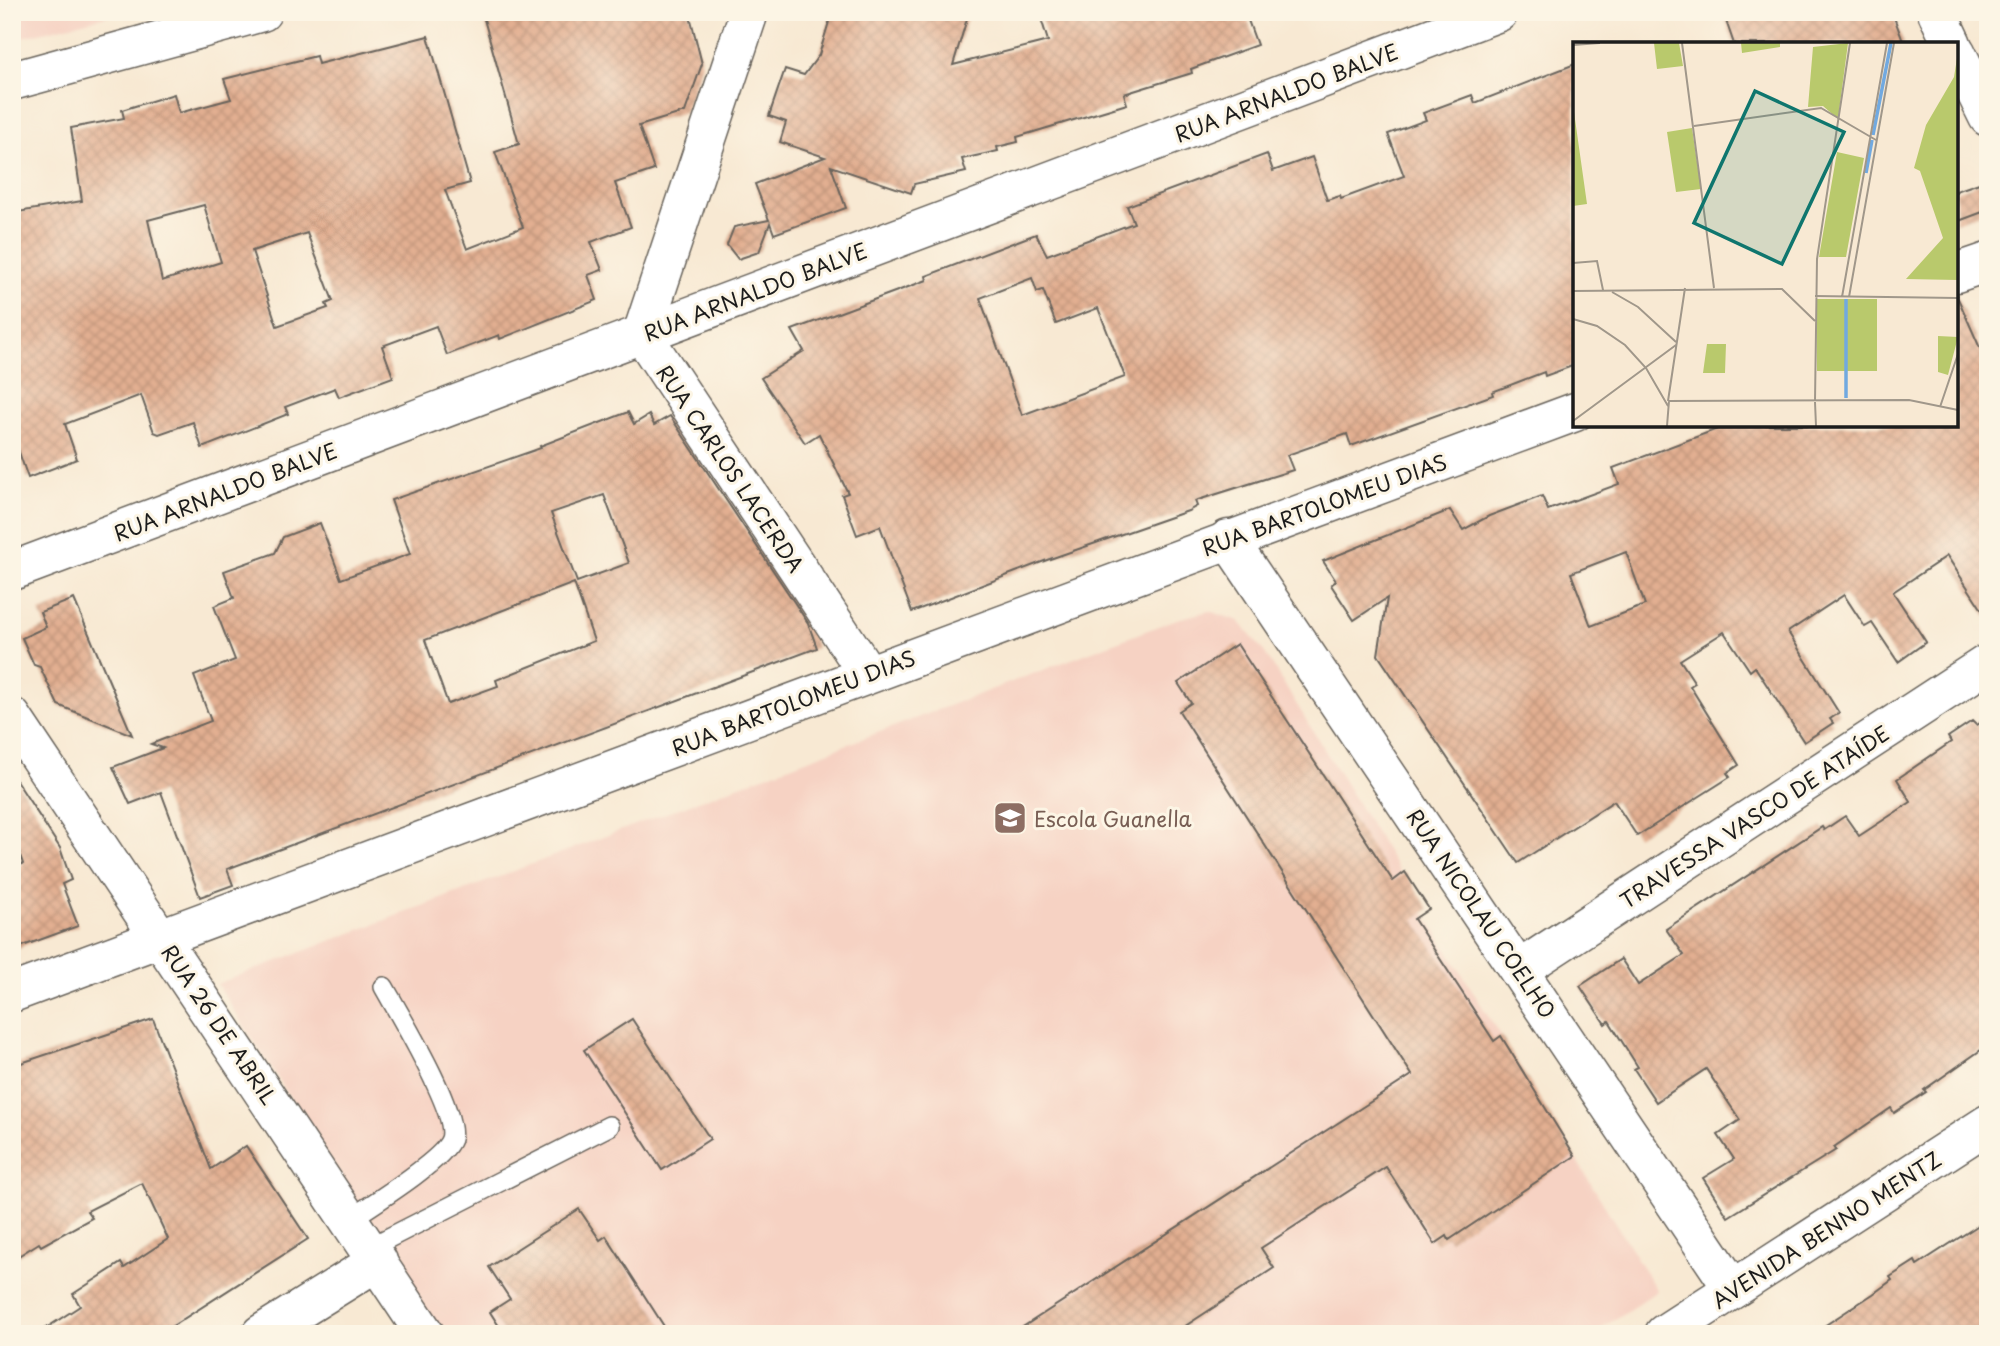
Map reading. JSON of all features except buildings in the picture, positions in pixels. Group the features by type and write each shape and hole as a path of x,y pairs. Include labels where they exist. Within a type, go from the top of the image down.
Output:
{"street":[{"path":"12,80 262,12"},
{"path":"642,334 748,12"},
{"name":"RUA ARNALDO BALVE","path":"12,571 1499,12"},
{"path":"1937,12 1951,42"},
{"path":"1958,56 1988,117"},
{"path":"1958,272 1988,261"},
{"name":"RUA CARLOS LACERDA","path":"642,334 867,674"},
{"name":"RUA BARTOLOMEU DIAS","path":"12,993 1573,413"},
{"name":"RUA NICOLAU COELHO","path":"1228,539 1733,1289"},
{"name":"TRAVESSA VASCO DE ATAÍDE","path":"1520,969 1988,663"},
{"name":"RUA 26 DE ABRIL","path":"12,717 425,1334"},
{"name":"AVENIDA BENNO MENTZ","path":"1664,1334 1988,1124"},
{"path":"261,1334 366,1243"}],"lane":[{"path":"366,1243 451,1139 450,1119 442,1096 384,987"},
{"path":"366,1243 609,1126"}],"shaded area":[{"path":"12,12 122,12 12,40"},
{"name":"Escola Guanella","path":"1209,611 1239,621 1265,653 1657,1291 1593,1334 442,1334 217,984 1177,619"}],"place":[{"name":"Escola Guanella","path":"1010,818"}]}
